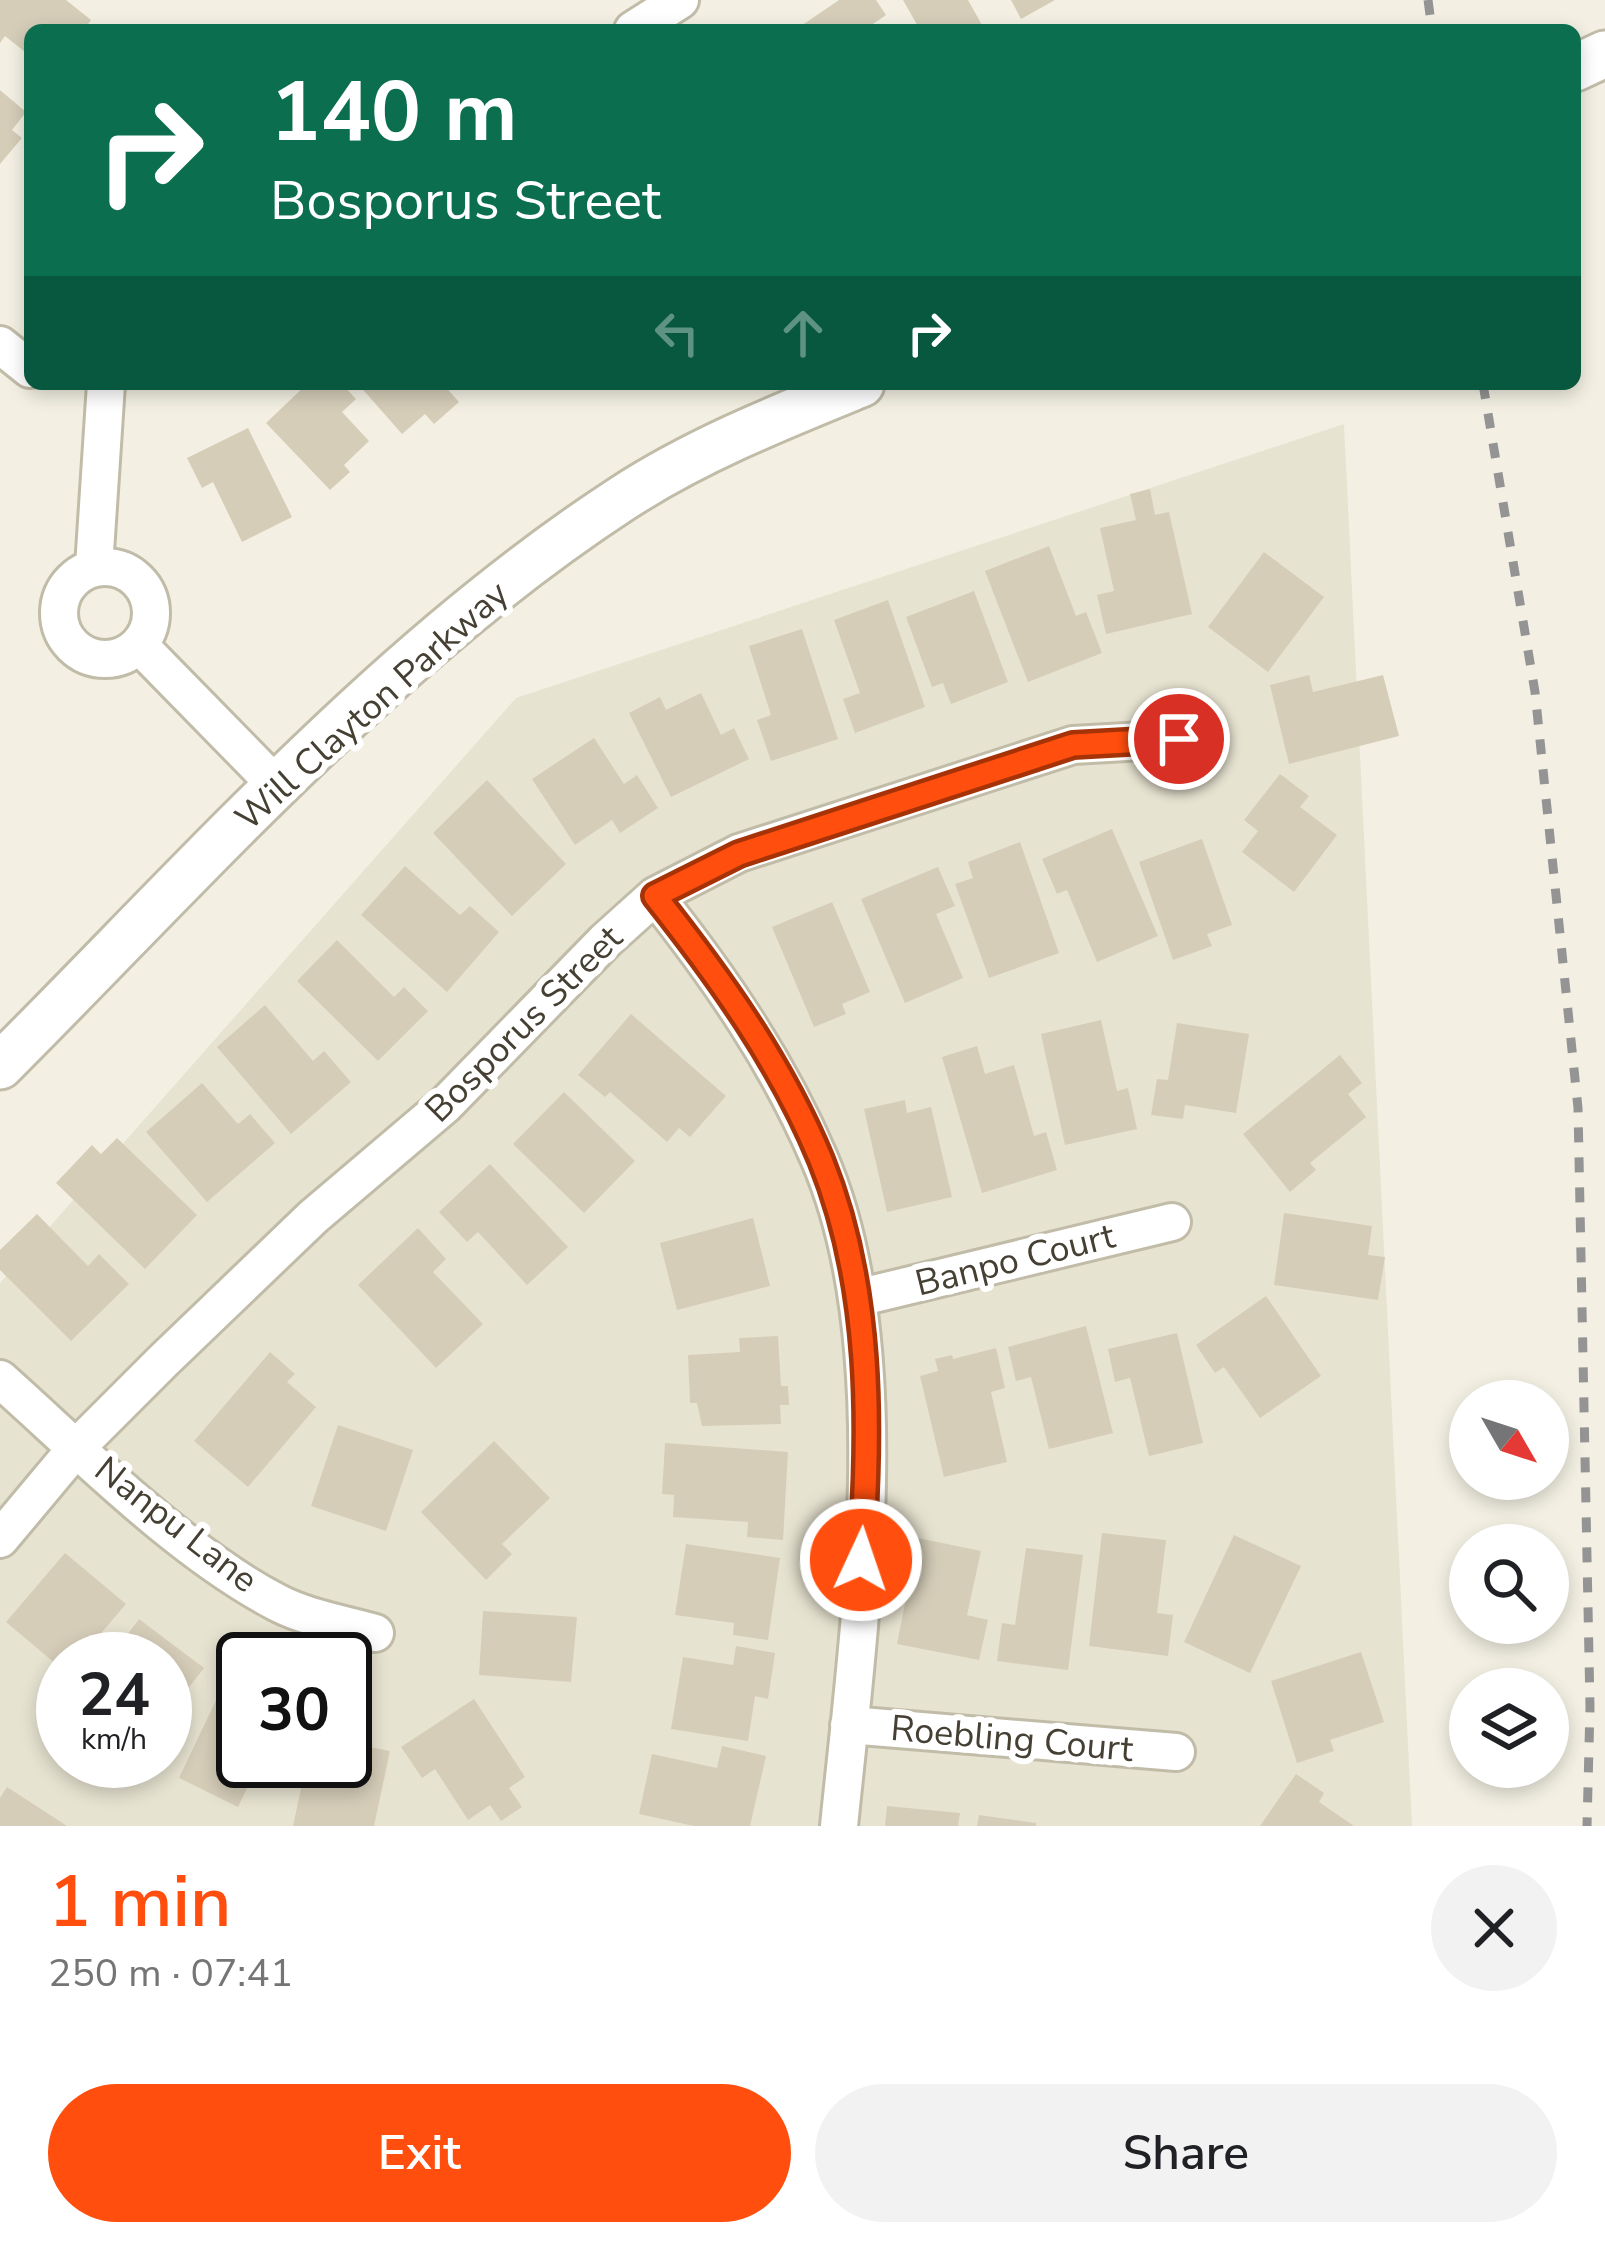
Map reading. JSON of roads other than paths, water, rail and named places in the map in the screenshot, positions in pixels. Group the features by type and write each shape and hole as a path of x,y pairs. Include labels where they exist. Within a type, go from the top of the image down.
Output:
{"street":[{"path":"642,24 680,0"},
{"path":"0,345 24,364"},
{"path":"94,568 106,390"},
{"name":"Will Clayton Parkway","path":"0,1066 278,787 405,667 514,576 626,496 746,432 847,390"},
{"path":"94,568 123,570 145,589 151,618 139,645 111,659 80,653 68,643 58,613 68,583 94,568"},
{"path":"139,645 278,787"},
{"name":"Bosporus Street","path":"0,1539 77,1447 314,1216 445,1105 605,940 655,896 739,854 1073,745 1179,739"},
{"path":"655,896 718,975 770,1059 821,1161 849,1250 867,1432 839,1826"},
{"name":"Banpo Court","path":"857,1298 1172,1222"},
{"name":"Nanpu Lane","path":"0,1378 233,1575 282,1606 375,1633"},
{"name":"Roebling Court","path":"849,1726 1176,1752"}],"railway":[{"path":"1428,0 1431,24"},
{"path":"1484,390 1535,692 1578,1108 1590,1707 1587,1826"}]}
